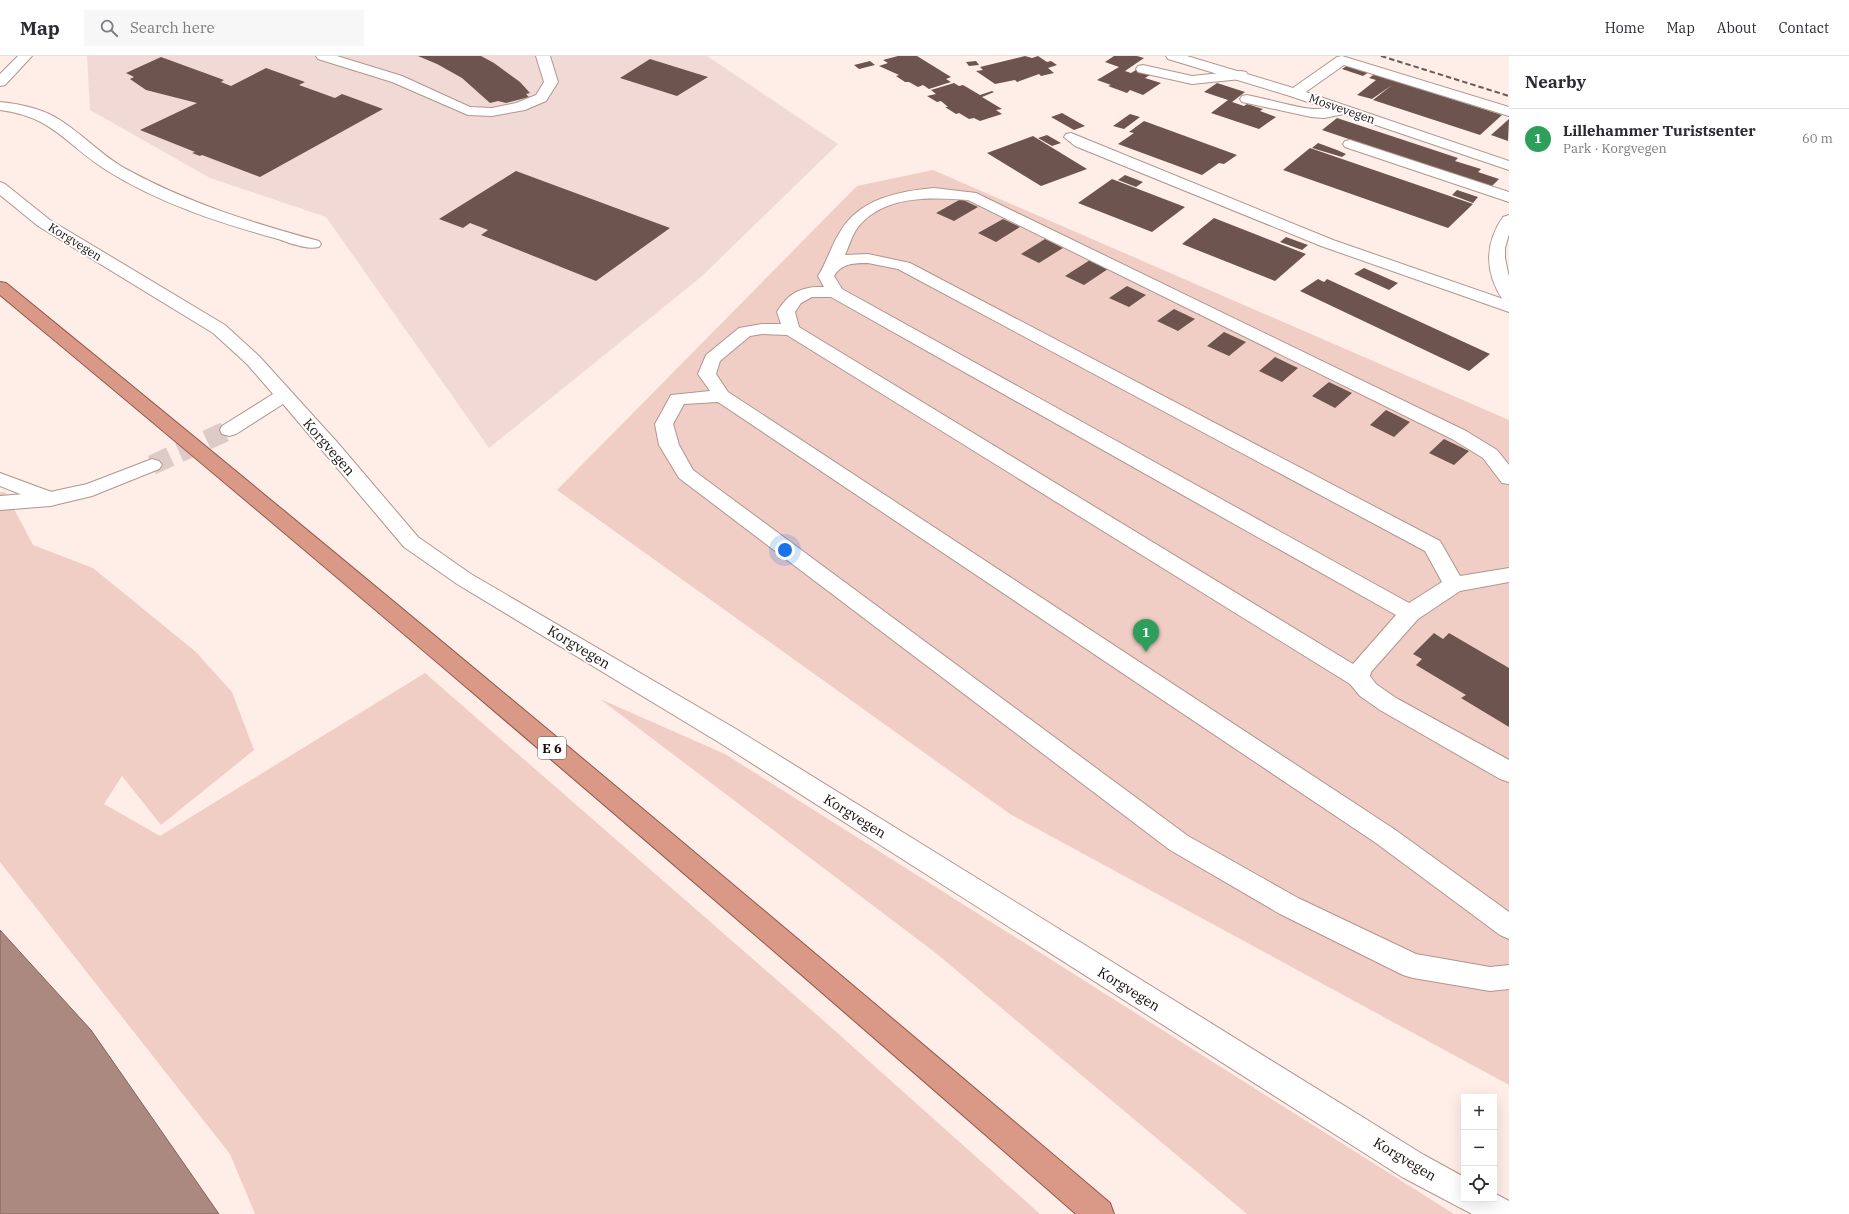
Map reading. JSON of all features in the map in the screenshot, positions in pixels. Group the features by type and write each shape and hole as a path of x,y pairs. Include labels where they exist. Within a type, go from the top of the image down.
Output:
{"highway":[{"name":"E 6","path":"0,287 168,425 821,974 1099,1214"}],"street":[{"path":"0,82 25,56"},
{"path":"324,56 397,79 468,111 492,112 520,107 541,98 551,82 543,56"},
{"name":"Mosvevegen","path":"1173,56 1241,75 1509,166"},
{"path":"1295,93 1342,60 1509,112"},
{"path":"1143,69 1192,80 1241,75"},
{"path":"1247,100 1311,113 1324,114 1344,110"},
{"path":"0,106 29,111 53,122 87,150 118,171 154,190 223,218 313,244"},
{"path":"1071,137 1087,146 1327,243 1509,307"},
{"path":"1350,144 1509,197"},
{"name":"Korgvegen","path":"0,187 44,223 219,330 254,360 283,396 330,446 386,516 411,542 464,579 728,736 1406,1161 1461,1191"},
{"path":"835,292 826,276 833,266 838,251 851,226 865,212 883,203 934,193 971,196 1459,435 1490,454 1509,478"},
{"path":"1509,220 1498,242 1496,258 1501,278 1509,296"},
{"path":"833,266 845,260 870,257 904,266 1433,546 1454,584"},
{"path":"791,330 786,312 791,301 802,294 821,291 835,292 1410,613"},
{"path":"1509,772 1388,704 1368,690 1358,678 791,330 762,329 745,332 712,359 707,374 722,396 1385,836 1509,927"},
{"path":"229,430 283,396"},
{"path":"722,396 678,399 664,424 669,444 686,474 1180,843 1289,906 1413,966 1490,979 1509,977"},
{"path":"0,503 50,499 92,489 152,465"},
{"path":"0,479 50,499"},
{"path":"1358,678 1361,669 1410,613 1454,584 1509,575"},
{"path":"1481,1202 1503,1214"}],"shaded area":[{"path":"87,56 707,56 838,144 701,277 489,448 326,217 210,178 90,110"},
{"path":"933,170 1509,420 1509,1085 1010,814 557,490 857,186"},
{"path":"0,492 5,492 33,545 93,568 196,652 232,692 254,750 161,825 122,776 104,804 160,836 425,673 824,1021 1040,1214 255,1214 230,1154 0,862"},
{"path":"600,699 725,754 1454,1214 1247,1214 937,954"},
{"path":"0,930 91,1030 219,1214 0,1214"}],"building":[{"path":"418,56 481,56 494,63 520,82 530,93 526,94 529,97 506,103 498,101 490,103 462,78 437,64"},
{"path":"898,56 917,56 951,77 946,79 951,82 929,89 923,85 918,87 909,82 905,82 896,76 899,75 879,66 888,63 883,60"},
{"path":"1025,56 1032,58 1038,56 1047,62 1051,61 1057,65 1048,68 1054,73 1041,76 1039,74 1017,82 1015,80 995,84 976,71 983,70 980,67"},
{"path":"1114,56 1137,56 1144,58 1125,71 1131,73 1136,70 1150,75 1145,78 1161,83 1143,95 1130,90 1127,93 1097,80 1119,67 1105,62"},
{"path":"161,57 224,80 221,82 231,86 266,68 305,82 299,85 335,98 342,94 383,109 260,177 202,155 200,156 192,153 195,152 140,130 197,103 146,90 130,79 134,77 126,73"},
{"path":"650,59 708,77 677,96 620,78"},
{"path":"870,61 875,65 859,69 854,65"},
{"path":"976,61 979,65 969,66 966,62"},
{"path":"1348,65 1369,72 1363,76 1342,69"},
{"path":"1376,73 1397,80 1395,81 1502,115 1480,135 1373,100 1392,85 1372,99 1357,95 1376,80 1369,78"},
{"path":"954,83 959,86 963,85 980,95 992,91 994,92 982,97 1002,109 996,110 1002,114 980,121 974,118 969,119 959,113 956,114 945,107 948,107 941,101 937,102 927,96 936,94 931,90"},
{"path":"1217,83 1245,92 1232,102 1244,106 1247,104 1263,109 1260,111 1276,117 1259,129 1211,113 1228,100 1204,92"},
{"path":"1062,113 1085,126 1074,130 1051,117"},
{"path":"1130,114 1140,117 1124,129 1113,126"},
{"path":"1337,118 1458,158 1455,161 1481,169 1478,172 1499,179 1491,187 1322,130"},
{"path":"1509,119 1508,141 1491,135"},
{"path":"1144,121 1237,155 1224,164 1219,163 1202,175 1118,144 1134,133 1129,132"},
{"path":"1047,135 1061,143 1052,146 1038,138"},
{"path":"1033,136 1087,169 1041,186 987,153"},
{"path":"1318,143 1346,154 1342,157 1312,148"},
{"path":"1310,148 1473,204 1448,228 1283,170"},
{"path":"516,171 670,228 596,281 481,235 488,230 470,223 463,228 439,219"},
{"path":"1125,175 1143,182 1136,187 1118,180"},
{"path":"1112,179 1185,207 1152,232 1078,203"},
{"path":"1457,190 1478,197 1473,203 1452,195"},
{"path":"961,199 978,207 954,221 936,213"},
{"path":"1214,218 1306,254 1275,281 1182,244"},
{"path":"1003,219 1020,227 996,242 978,233"},
{"path":"1286,237 1308,245 1302,250 1280,242"},
{"path":"1045,239 1063,248 1039,263 1021,254"},
{"path":"1090,260 1108,269 1084,285 1065,276"},
{"path":"1364,268 1398,283 1389,290 1354,274"},
{"path":"1318,279 1324,282 1327,279 1490,354 1469,371 1300,291"},
{"path":"1127,286 1146,295 1129,307 1109,298"},
{"path":"1174,309 1195,319 1178,331 1157,321"},
{"path":"1224,332 1246,342 1229,356 1207,346"},
{"path":"1275,357 1298,368 1282,382 1259,371"},
{"path":"1329,382 1352,393 1335,408 1312,396"},
{"path":"1386,410 1410,422 1394,437 1370,425"},
{"path":"1444,439 1469,451 1454,465 1429,453"},
{"path":"1434,633 1443,639 1449,633 1509,668 1509,727 1461,698 1466,695 1416,665 1422,659 1413,654"}],"tunnel":[{"path":"152,465 229,430"}],"railway":[{"path":"1381,56 1509,96"}],"place":[{"name":"Lillehammer Turistsenter","path":"1146,652"}]}
